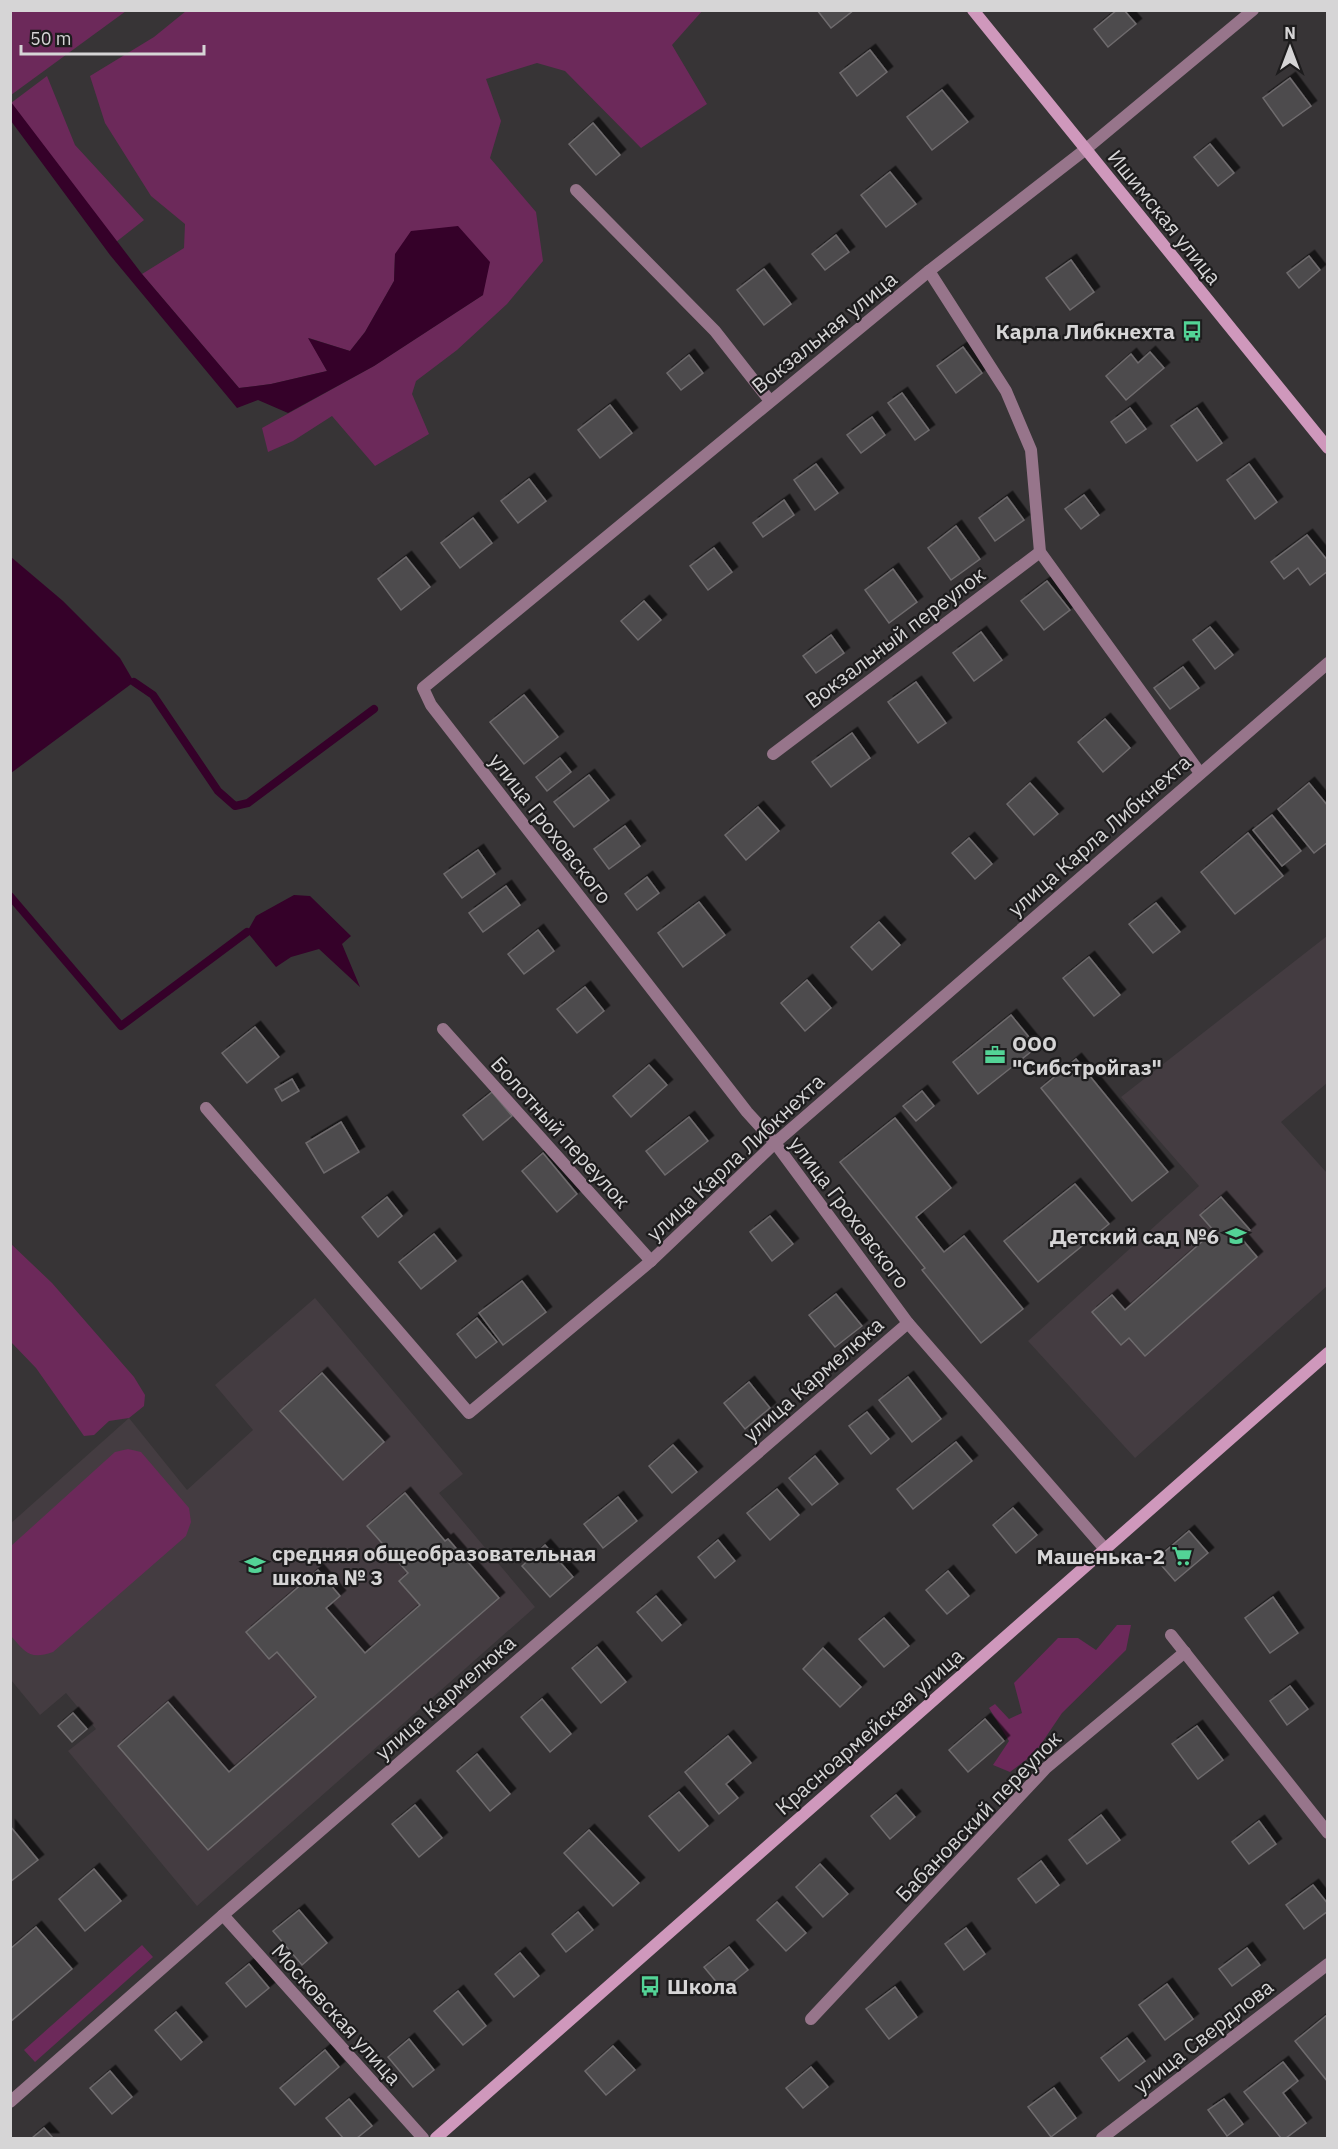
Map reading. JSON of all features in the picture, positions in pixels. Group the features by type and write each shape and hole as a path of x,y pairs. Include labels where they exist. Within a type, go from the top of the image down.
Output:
{"main road":[{"name":"Ишимская улица","path":"974,10 1328,448"},
{"name":"Красноармейская улица","path":"436,2139 1328,1353"}],"street":[{"name":"Вокзальная улица","path":"423,688 929,271 1086,149 1253,10"},
{"path":"576,190 715,331 770,401"},
{"path":"929,271 1005,391 1031,450 1040,552 1200,773"},
{"name":"Вокзальный переулок","path":"773,754 1040,552"},
{"name":"улица Карла Либкнехта","path":"206,1108 470,1413 651,1261 775,1143 1328,663"},
{"name":"улица Гроховского","path":"423,688 431,705 747,1112 775,1143 908,1323 1105,1549"},
{"name":"Болотный переулок","path":"442,1029 651,1261"},
{"name":"улица Кармелюка","path":"10,2102 908,1323"},
{"path":"1171,1635 1328,1833"},
{"name":"Бабановский переулок","path":"811,2019 1046,1768 1185,1652"},
{"name":"Московская улица","path":"223,1915 423,2139"},
{"name":"улица Свердлова","path":"1102,2139 1328,1964"}],"shaded area":[{"path":"11,10 126,10 126,11 11,95"},
{"path":"703,10 672,45 707,104 641,148 565,71 537,63 486,79 501,121 490,158 536,212 543,261 507,304 457,350 416,381 412,394 429,434 375,466 332,416 293,441 268,452 262,428 374,366 483,295 395,254 394,281 365,332 350,351 309,338 327,371 271,384 239,388 142,274 184,248 185,224 151,196 105,123 90,76 154,37 186,11"},
{"path":"47,76 75,145 144,220 116,242 11,103"},
{"path":"11,102 142,274 239,388 271,384 327,371 308,338 350,351 365,332 394,281 395,254 411,231 458,226 490,262 483,295 374,366 288,413 258,400 237,408 110,255 11,121"},
{"path":"11,557 63,601 120,658 134,682 11,773"},
{"path":"294,895 310,896 351,936 342,944 360,987 319,949 291,957 276,967 247,932 256,916"},
{"name":"Детский сад №6","path":"1327,936 1327,1083 1281,1122 1327,1173 1327,1286 1135,1458 1028,1341 1199,1186 1121,1097"},
{"path":"10,1243 52,1283 134,1377 145,1395 144,1406 129,1418 109,1421 94,1435 84,1436 36,1368 11,1342"},
{"name":"средняя общеобразовательная школа № 3","path":"315,1298 463,1474 439,1493 535,1607 197,1906 68,1751 96,1729 66,1693 40,1715 11,1680 10,1524 129,1418 187,1490 253,1430 215,1385"},
{"path":"128,1449 141,1452 189,1508 191,1522 186,1536 53,1652 39,1655 29,1653 11,1636 11,1546 115,1452"},
{"path":"1117,1625 1131,1625 1126,1650 1062,1713 1035,1753 1010,1772 993,1765 1009,1741 989,1708 995,1704 1009,1719 1022,1713 1014,1683 1058,1638 1078,1638 1096,1650"},
{"path":"142,1945 153,1957 35,2062 24,2050"}],"building":[{"path":"817,10 854,10 831,28"},
{"path":"1117,10 1124,10 1136,24 1108,47 1094,29"},
{"path":"870,50 887,72 857,96 840,73"},
{"path":"1290,78 1311,106 1283,126 1263,98"},
{"path":"942,90 968,122 932,150 907,117"},
{"path":"593,123 620,155 596,175 569,144"},
{"path":"1210,144 1234,173 1218,186 1194,157"},
{"path":"890,172 916,204 886,227 861,195"},
{"path":"836,235 849,252 825,270 812,254"},
{"path":"1309,256 1320,270 1299,288 1287,273"},
{"path":"1071,260 1094,292 1070,310 1046,278"},
{"path":"764,269 791,304 764,325 737,290"},
{"path":"963,347 982,373 956,393 937,366"},
{"path":"1150,352 1164,368 1126,400 1106,376 1131,354 1138,363"},
{"path":"689,355 703,373 681,390 667,373"},
{"path":"902,393 929,430 915,440 888,403"},
{"path":"610,405 632,433 600,458 578,430"},
{"path":"1130,408 1146,429 1126,443 1111,422"},
{"path":"1197,408 1222,443 1197,461 1171,426"},
{"path":"872,417 885,435 861,453 847,435"},
{"path":"816,464 838,493 815,510 794,480"},
{"path":"1249,464 1277,502 1255,519 1227,480"},
{"path":"529,479 546,501 518,523 501,501"},
{"path":"1084,495 1099,515 1081,529 1065,509"},
{"path":"1007,497 1024,520 995,541 979,518"},
{"path":"784,500 794,515 763,537 753,523"},
{"path":"473,518 492,543 460,568 441,543"},
{"path":"956,526 980,559 951,580 928,548"},
{"path":"1307,535 1328,561 1328,571 1310,585 1298,568 1284,579 1271,562"},
{"path":"714,548 732,572 708,590 690,566"},
{"path":"406,557 430,587 401,610 378,579"},
{"path":"893,569 917,602 889,623 865,590"},
{"path":"1047,581 1070,610 1044,630 1021,601"},
{"path":"644,601 661,620 638,640 621,621"},
{"path":"1210,627 1233,655 1215,669 1193,640"},
{"path":"981,632 1002,660 974,681 953,653"},
{"path":"831,635 844,653 816,673 803,656"},
{"path":"1183,667 1199,688 1170,709 1154,688"},
{"path":"916,682 946,723 918,743 888,702"},
{"path":"524,695 558,737 524,764 490,722"},
{"path":"1105,719 1130,748 1103,772 1078,742"},
{"path":"852,733 870,758 831,787 812,762"},
{"path":"560,758 571,772 547,791 536,777"},
{"path":"589,775 609,800 574,827 554,802"},
{"path":"1030,783 1058,814 1034,835 1007,804"},
{"path":"1309,783 1328,806 1328,842 1314,853 1278,809"},
{"path":"758,807 779,831 746,860 725,835"},
{"path":"1272,815 1301,851 1282,866 1253,830"},
{"path":"625,826 640,846 609,869 594,849"},
{"path":"1248,833 1283,876 1235,914 1201,872"},
{"path":"969,838 992,864 975,879 952,853"},
{"path":"478,850 495,874 462,898 444,874"},
{"path":"647,877 659,893 637,910 625,894"},
{"path":"506,886 520,905 483,932 469,913"},
{"path":"699,902 725,935 683,967 658,933"},
{"path":"1156,903 1180,932 1153,953 1129,924"},
{"path":"879,922 900,945 872,970 851,947"},
{"path":"538,930 554,951 524,974 508,954"},
{"path":"1089,957 1120,995 1094,1016 1063,978"},
{"path":"807,980 831,1008 805,1031 781,1003"},
{"path":"585,987 604,1011 577,1033 557,1009"},
{"name":"ООО \"Сибстройгаз\"","path":"1011,1015 1037,1047 978,1094 953,1062"},
{"path":"255,1027 279,1057 247,1083 222,1053"},
{"path":"1076,1059 1168,1172 1132,1201 1041,1088"},
{"path":"649,1065 667,1085 631,1117 613,1096"},
{"path":"292,1079 299,1091 282,1101 275,1089"},
{"path":"922,1091 934,1106 916,1121 903,1106"},
{"path":"492,1092 512,1116 483,1140 463,1115"},
{"path":"689,1117 708,1141 665,1175 646,1151"},
{"path":"895,1118 951,1188 916,1217 944,1252 964,1236 1023,1309 981,1343 922,1270 925,1268 840,1162"},
{"path":"341,1122 359,1152 324,1173 306,1143"},
{"path":"543,1153 577,1194 557,1212 522,1171"},
{"path":"1075,1184 1109,1224 1038,1282 1004,1241"},
{"path":"387,1197 402,1216 378,1237 362,1217"},
{"path":"1221,1197 1250,1230 1241,1238 1257,1257 1145,1356 1129,1338 1121,1345 1092,1312 1112,1295 1125,1310 1214,1231 1200,1215"},
{"path":"770,1216 793,1244 772,1261 750,1232"},
{"path":"434,1234 456,1261 421,1289 399,1262"},
{"path":"522,1281 546,1312 503,1345 479,1313"},
{"path":"836,1294 862,1326 835,1347 809,1315"},
{"path":"477,1318 497,1342 476,1358 457,1334"},
{"path":"322,1373 384,1442 343,1480 280,1411"},
{"path":"908,1377 941,1419 912,1442 879,1400"},
{"path":"749,1382 770,1408 745,1429 724,1403"},
{"path":"867,1412 889,1439 871,1454 849,1426"},
{"path":"956,1442 972,1461 913,1509 897,1489"},
{"path":"673,1445 697,1472 672,1493 649,1466"},
{"path":"815,1456 838,1484 812,1505 789,1478"},
{"path":"777,1489 799,1515 770,1540 747,1513"},
{"path":"405,1493 445,1541 448,1539 499,1598 208,1850 118,1746 168,1702 229,1772 316,1697 277,1652 269,1659 246,1632 318,1570 340,1596 326,1608 365,1653 420,1605 399,1581 408,1573 367,1526"},
{"path":"618,1497 637,1521 603,1548 584,1524"},
{"path":"1013,1508 1037,1535 1016,1553 993,1525"},
{"name":"Машенька-2","path":"1189,1531 1208,1553 1175,1581 1156,1559"},
{"path":"718,1540 735,1561 715,1578 698,1557"},
{"path":"545,1545 573,1577 550,1597 522,1566"},
{"path":"948,1571 969,1596 947,1614 926,1590"},
{"path":"656,1596 681,1625 662,1641 637,1612"},
{"path":"1273,1597 1298,1633 1270,1653 1245,1618"},
{"path":"884,1618 909,1646 884,1667 859,1639"},
{"path":"597,1647 626,1682 601,1703 572,1668"},
{"path":"823,1648 861,1687 840,1707 803,1669"},
{"path":"1290,1686 1308,1709 1287,1725 1270,1701"},
{"path":"542,1699 571,1734 550,1752 521,1717"},
{"path":"73,1713 87,1729 72,1742 58,1726"},
{"path":"985,1719 1004,1741 968,1772 949,1750"},
{"path":"1197,1726 1223,1760 1198,1779 1172,1744"},
{"path":"728,1736 751,1763 726,1784 738,1798 719,1814 685,1772"},
{"path":"477,1754 510,1794 490,1811 457,1771"},
{"path":"679,1792 708,1826 679,1851 649,1816"},
{"path":"896,1795 915,1817 890,1839 871,1816"},
{"path":"415,1805 442,1838 419,1857 392,1824"},
{"path":"1101,1815 1120,1840 1087,1864 1069,1840"},
{"path":"1259,1821 1276,1844 1249,1864 1232,1842"},
{"path":"10,1826 38,1860 10,1882"},
{"path":"589,1830 639,1883 613,1906 564,1853"},
{"path":"1041,1861 1059,1885 1036,1903 1018,1879"},
{"path":"820,1864 848,1894 823,1917 796,1887"},
{"path":"94,1869 121,1901 85,1931 59,1899"},
{"path":"1313,1885 1328,1904 1328,1911 1304,1929 1286,1905"},
{"path":"777,1902 806,1933 786,1951 757,1920"},
{"path":"299,1910 327,1943 302,1965 273,1931"},
{"path":"578,1912 593,1930 566,1952 552,1934"},
{"path":"36,1927 72,1969 10,2022 10,1949"},
{"path":"966,1928 985,1954 964,1970 945,1944"},
{"path":"729,1947 748,1970 723,1990 704,1967"},
{"path":"1247,1948 1260,1965 1232,1986 1219,1969"},
{"path":"520,1953 539,1976 514,1997 495,1974"},
{"path":"249,1964 269,1988 246,2007 226,1983"},
{"path":"1167,1984 1193,2019 1165,2040 1139,2005"},
{"path":"895,1987 917,2017 889,2039 866,2009"},
{"path":"458,1991 486,2026 463,2045 434,2011"},
{"path":"176,2012 202,2042 181,2060 155,2030"},
{"path":"1328,2015 1328,2082 1295,2041"},
{"path":"1127,2038 1145,2061 1119,2081 1101,2058"},
{"path":"409,2039 434,2070 413,2087 388,2057"},
{"path":"613,2046 635,2070 606,2095 585,2071"},
{"path":"325,2050 339,2067 295,2105 280,2088"},
{"path":"1283,2062 1298,2081 1283,2093 1306,2123 1286,2138 1281,2138 1244,2092"},
{"path":"811,2067 828,2087 803,2108 786,2088"},
{"path":"110,2071 132,2097 112,2114 90,2088"},
{"path":"1054,2088 1076,2118 1051,2137 1028,2107"},
{"path":"349,2099 372,2126 357,2138 343,2138 326,2118"},
{"path":"1224,2099 1243,2124 1227,2136 1208,2110"},
{"path":"44,2128 53,2138 32,2138"}],"waterway":[{"path":"134,682 153,695 218,791 235,806 248,803 374,709"},
{"path":"10,896 121,1026 247,932"}],"place":[{"name":"Карла Либкнехта","path":"1192,331"},
{"name":"ООО \"Сибстройгаз\"","path":"995,1055"},
{"name":"Детский сад №6","path":"1236,1236"},
{"name":"Машенька-2","path":"1182,1556"},
{"name":"средняя общеобразовательная школа № 3","path":"255,1565"},
{"name":"Школа","path":"650,1986"}]}
